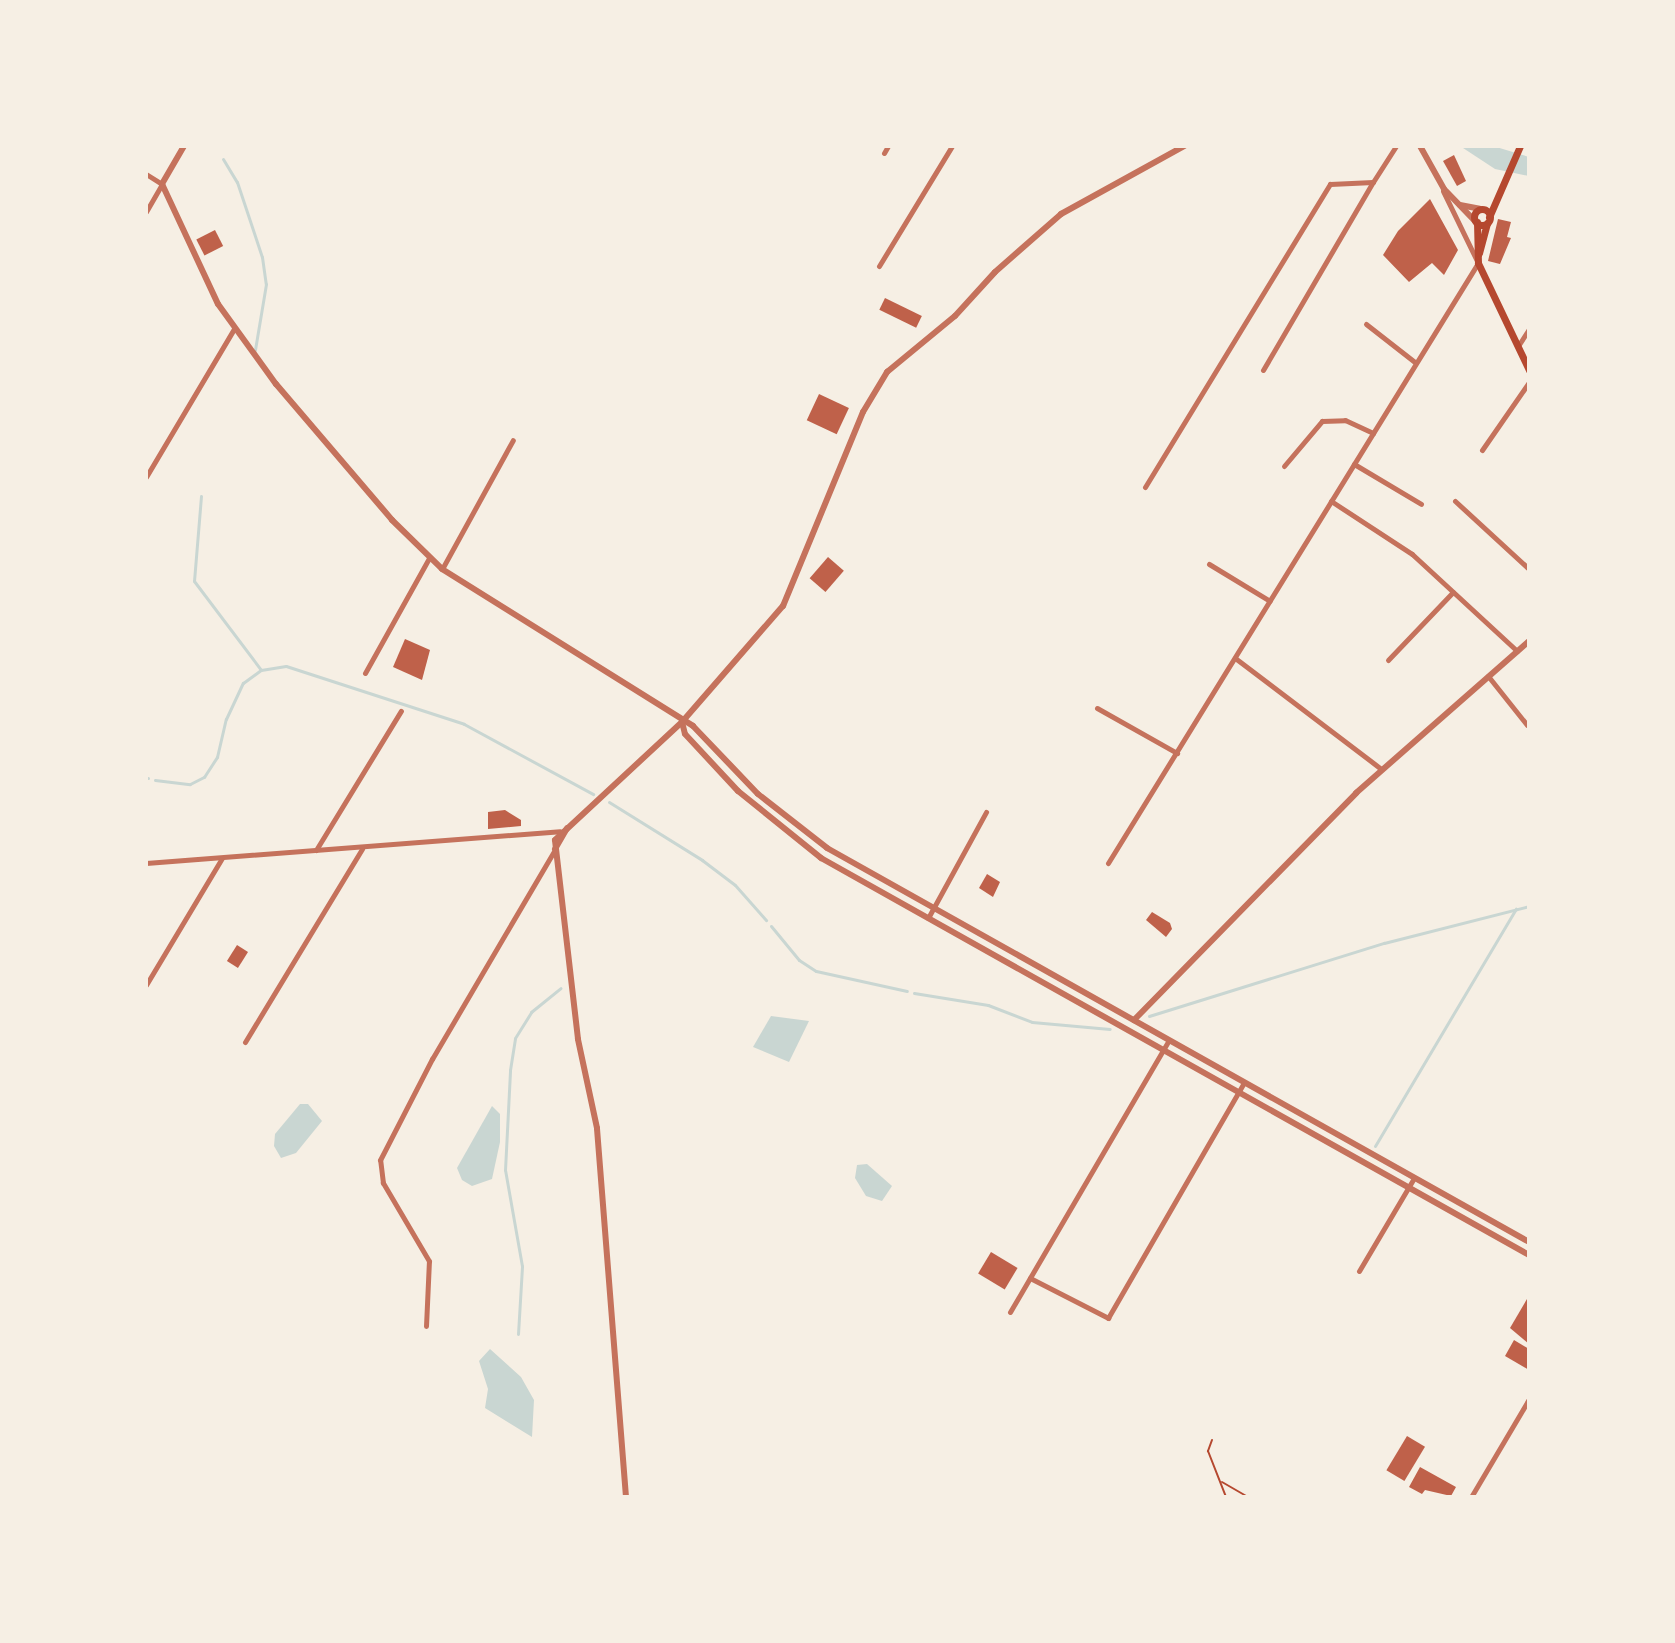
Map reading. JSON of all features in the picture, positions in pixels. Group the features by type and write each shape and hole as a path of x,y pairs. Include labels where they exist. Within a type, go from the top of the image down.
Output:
{"main road":[{"path":"1478,263 1488,219 1519,149"},
{"path":"1502,188 1481,209 1476,222 1478,263 1529,370"},
{"path":"1481,209 1488,219"},
{"path":"1476,222 1488,219"}],"street":[{"path":"146,212 184,146"},
{"path":"884,153 888,146"},
{"path":"879,266 952,146"},
{"path":"426,1326 429,1261 383,1183 380,1160 432,1059 564,829 682,722 783,606 863,412 887,372 955,316 1001,266 1061,214 1184,146"},
{"path":"1263,370 1396,146"},
{"path":"1108,863 1478,263 1420,146"},
{"path":"146,174 162,184 207,283 234,329 429,558 442,569 650,696 682,722 693,726 773,808 827,848 1529,1242"},
{"path":"1145,487 1330,184 1373,182"},
{"path":"1439,183 1476,222"},
{"path":"1457,204 1481,209"},
{"path":"1366,324 1416,363"},
{"path":"146,477 234,329"},
{"path":"1518,347 1529,329"},
{"path":"1482,450 1529,382"},
{"path":"1284,466 1322,421 1345,420 1373,433"},
{"path":"442,569 513,440"},
{"path":"1354,464 1421,504"},
{"path":"1331,501 1402,546 1517,651"},
{"path":"1455,501 1529,569"},
{"path":"365,673 429,558"},
{"path":"1209,564 1270,601"},
{"path":"1388,660 1453,592"},
{"path":"1125,1029 1381,769 1529,641"},
{"path":"1235,658 1381,769"},
{"path":"1488,676 1527,725"},
{"path":"1097,708 1177,753"},
{"path":"316,851 401,711"},
{"path":"682,722 685,734 738,791 821,858 1529,1255"},
{"path":"928,918 986,812"},
{"path":"146,863 363,848 564,829"},
{"path":"245,1042 363,848"},
{"path":"821,858 827,848"},
{"path":"555,849 577,1029 599,1142 626,1497"},
{"path":"146,985 223,858"},
{"path":"1037,980 1043,970"},
{"path":"1010,1312 1169,1040"},
{"path":"1030,1278 1105,1319 1244,1082"},
{"path":"1359,1271 1414,1178"},
{"path":"1510,1244 1516,1235"},
{"path":"1471,1497 1529,1399"},
{"path":"1361,1497 1393,1497"}],"path":[{"path":"1212,1440 1208,1451 1226,1497"},
{"path":"1221,1481 1248,1497"}],"shaded area":[{"path":"1460,146 1493,146 1529,157 1529,176 1495,169"},
{"path":"771,1016 809,1021 789,1062 753,1047"},
{"path":"300,1104 308,1104 322,1121 296,1153 281,1158 274,1146 275,1134"},
{"path":"492,1106 500,1114 500,1142 492,1179 472,1186 462,1180 457,1168"},
{"path":"867,1164 892,1186 882,1201 866,1196 855,1178 857,1165"},
{"path":"490,1349 521,1377 534,1400 532,1437 485,1408 488,1389 479,1361"}],"building":[{"path":"1454,155 1466,181 1457,186 1443,161"},
{"path":"1430,199 1458,250 1444,275 1432,263 1409,282 1383,255 1398,231"},
{"path":"1498,219 1511,222 1507,237 1511,238 1500,264 1488,261"},
{"path":"215,230 223,246 204,256 196,240"},
{"path":"885,298 922,316 916,328 879,310"},
{"path":"819,394 849,408 837,434 807,420"},
{"path":"828,557 844,571 825,592 810,578"},
{"path":"405,639 430,650 422,680 393,667"},
{"path":"505,810 521,820 521,826 488,829 488,812"},
{"path":"987,874 1000,882 993,897 979,888"},
{"path":"1152,912 1170,923 1172,929 1166,937 1146,920"},
{"path":"237,945 248,952 238,968 227,961"},
{"path":"991,1252 1018,1268 1005,1289 978,1273"},
{"path":"1527,1299 1529,1301 1529,1344 1510,1328"},
{"path":"1514,1340 1529,1349 1529,1370 1505,1356"},
{"path":"1407,1436 1425,1447 1404,1481 1386,1470"},
{"path":"1420,1467 1456,1487 1451,1496 1425,1490 1422,1494 1409,1487"}],"waterway":[{"path":"223,159 237,182 262,257 266,284 255,350"},
{"path":"201,496 194,581 261,670"},
{"path":"155,780 190,784 204,777 217,757 226,719 243,683 261,670 286,666 464,724 593,794"},
{"path":"609,802 702,860 735,885 766,920"},
{"path":"1149,1016 1384,943 1529,906"},
{"path":"1375,1146 1516,909"},
{"path":"771,926 799,960 816,971 907,991"},
{"path":"518,1334 522,1266 505,1170 510,1070 515,1038 531,1012 561,988"},
{"path":"914,993 988,1005 1032,1022 1110,1029"}]}
